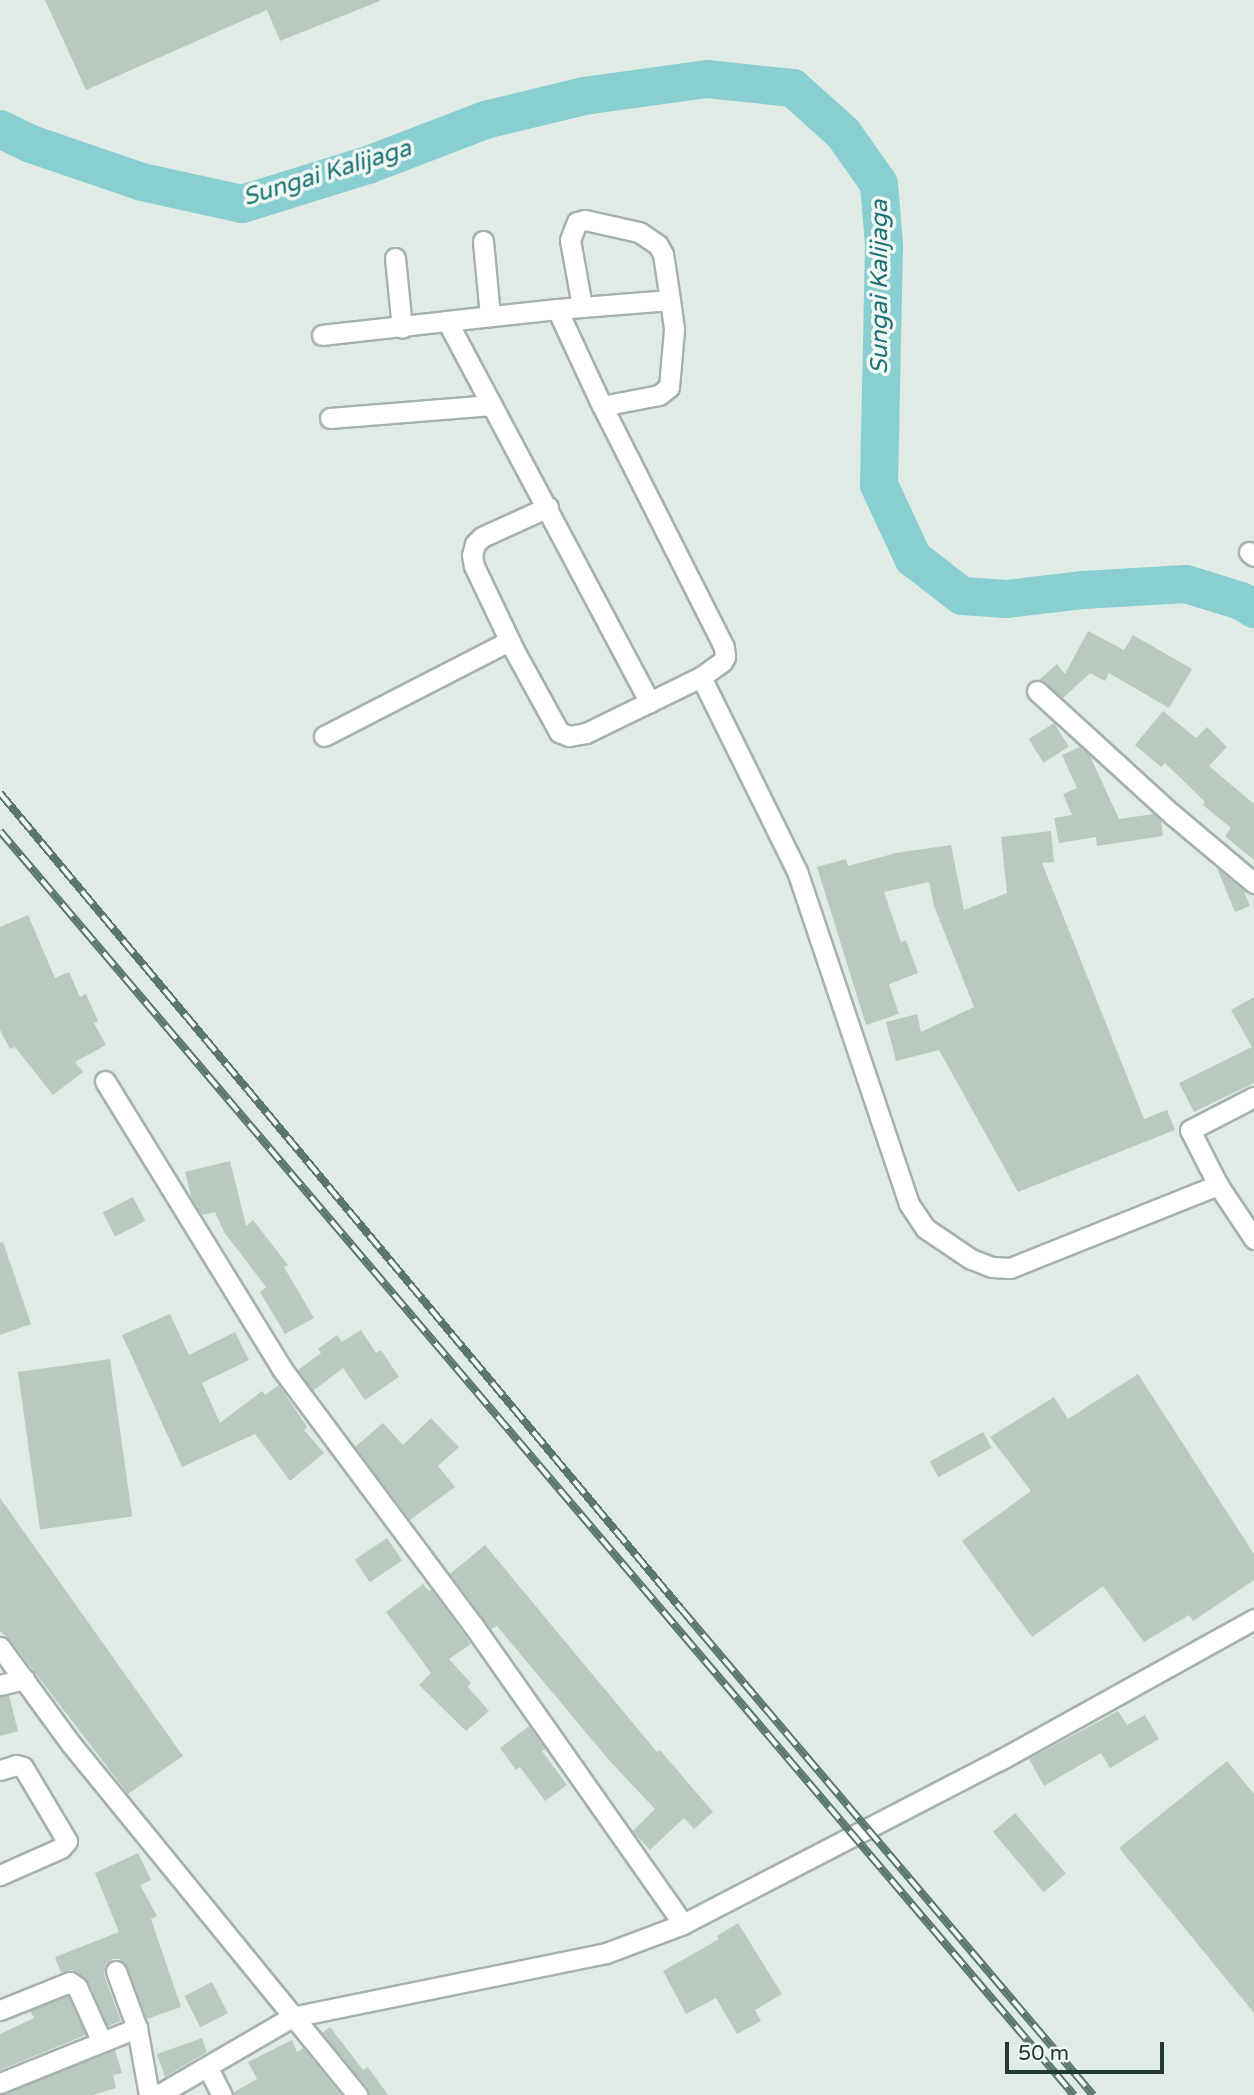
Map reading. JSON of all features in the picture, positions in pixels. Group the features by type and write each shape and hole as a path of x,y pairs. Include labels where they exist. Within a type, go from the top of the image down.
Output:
{"street":[{"path":"582,306 570,240 577,222 585,220 639,232 658,245 674,330 669,387 659,395 602,406"},
{"path":"483,241 490,316"},
{"path":"395,258 402,328"},
{"path":"322,335 582,306 670,300"},
{"path":"548,507 482,537 473,549 474,566 509,641 554,724 564,735 580,735 701,677 724,660 724,648 602,406 557,309"},
{"path":"447,321 650,702"},
{"path":"330,418 491,405"},
{"path":"324,736 509,641"},
{"path":"701,677 797,871 909,1204 925,1228 964,1256 992,1267 1010,1268 1218,1185"},
{"path":"1037,691 1172,815 1254,883"},
{"path":"105,1081 282,1369 472,1625 683,1924"},
{"path":"1254,1097 1190,1130 1218,1185 1254,1239"},
{"path":"158,2095 292,2017 606,1953 683,1924 988,1766 1254,1619"},
{"path":"0,1647 71,1744 357,2095"},
{"path":"0,1685 24,1679"},
{"path":"0,1770 16,1765 23,1767 67,1841 61,1848 0,1875"},
{"path":"116,1971 136,2028 149,2095"},
{"path":"0,2010 70,1982 78,1986 101,2040"},
{"path":"0,2083 136,2028"},
{"path":"208,2068 222,2095"}],"building":[{"path":"45,0 380,1 280,41 267,10 86,90"},
{"path":"1088,631 1124,650 1133,635 1192,669 1169,708 1109,673 1105,681 1090,673 1063,698 1040,679 1057,664 1065,674"},
{"path":"1163,711 1196,738 1207,727 1227,747 1209,766 1254,804 1254,860 1225,836 1231,828 1203,805 1205,802 1165,763 1161,767 1135,745"},
{"path":"1054,723 1069,747 1043,763 1029,739"},
{"path":"1080,747 1090,756 1119,819 1154,814 1161,821 1163,836 1097,846 1096,837 1059,843 1054,818 1072,815 1063,794 1077,788 1062,755"},
{"path":"1051,831 1054,862 1042,863 1144,1119 1167,1110 1175,1130 1018,1192 939,1050 896,1061 886,1022 917,1014 921,1032 974,1007 934,906 929,882 884,892 901,942 906,940 918,973 889,984 899,1014 866,1025 817,867 846,859 848,866 896,853 951,845 964,910 1007,893 1001,837"},
{"path":"1217,868 1244,891 1250,906 1235,912"},
{"path":"28,915 55,978 69,972 80,997 86,994 98,1021 94,1023 106,1045 75,1062 83,1072 53,1095 15,1047 10,1049 0,1030 0,927"},
{"path":"1254,997 1254,1083 1194,1112 1179,1083 1252,1047 1231,1010"},
{"path":"230,1161 246,1226 253,1220 288,1265 284,1267 314,1318 285,1334 260,1292 266,1287 224,1232 215,1212 202,1215 192,1199 185,1172"},
{"path":"133,1197 145,1221 115,1236 103,1212"},
{"path":"3,1242 31,1324 0,1335 0,1243"},
{"path":"170,1314 189,1355 235,1332 249,1360 202,1383 220,1423 262,1391 265,1395 279,1385 307,1427 304,1430 324,1453 290,1481 255,1434 182,1467 122,1335"},
{"path":"361,1330 376,1353 381,1350 399,1377 365,1400 343,1368 313,1391 298,1370 321,1353 318,1349 337,1335 342,1342"},
{"path":"110,1359 132,1516 40,1529 18,1372"},
{"path":"1138,1374 1254,1554 1254,1580 1193,1621 1189,1615 1144,1642 1103,1586 1032,1637 962,1541 1031,1491 990,1437 1054,1397 1068,1419"},
{"path":"431,1418 459,1447 438,1466 455,1487 410,1520 355,1447 383,1423 403,1445"},
{"path":"983,1432 992,1448 938,1477 930,1462"},
{"path":"0,1498 183,1756 128,1794 10,1640 0,1631"},
{"path":"387,1538 402,1560 370,1582 355,1560"},
{"path":"485,1545 657,1752 660,1750 713,1812 694,1829 684,1818 650,1850 633,1831 655,1809 608,1759 497,1626 491,1629 450,1574"},
{"path":"423,1584 429,1591 431,1589 471,1644 449,1659 471,1683 468,1687 489,1711 466,1731 419,1685 431,1673 386,1612"},
{"path":"9,1695 18,1731 0,1736 0,1697"},
{"path":"1118,1711 1127,1725 1145,1715 1159,1739 1110,1768 1101,1753 1044,1786 1029,1759"},
{"path":"529,1726 545,1749 542,1751 567,1785 545,1801 520,1767 516,1770 500,1748"},
{"path":"1227,1761 1254,1794 1254,2013 1119,1848"},
{"path":"1015,1813 1066,1874 1044,1892 993,1832"},
{"path":"138,1853 151,1880 140,1885 157,1916 151,1919 181,2007 147,2019 127,1966 119,1959 112,1959 106,1964 104,1975 121,2021 108,2026 88,1981 72,1970 61,1973 55,1957 119,1932 95,1873"},
{"path":"738,1923 782,1994 755,2010 761,2021 737,2034 716,1998 686,2014 663,1971 719,1939 717,1936"},
{"path":"212,1982 228,2013 200,2027 184,1996"},
{"path":"68,1996 86,2035 0,2070 0,2034 34,2018 30,2011"},
{"path":"330,2027 363,2070 368,2067 388,2095 369,2095 367,2087 322,2033"},
{"path":"202,2038 207,2052 165,2077 157,2054"},
{"path":"292,2040 297,2052 303,2048 341,2095 234,2095 234,2092 257,2079 248,2062"},
{"path":"115,2050 122,2073 113,2075 116,2088 92,2095 0,2095"}],"waterway":[{"name":"Sungai Kalijaga","path":"0,129 31,144 142,182 242,204 368,165 485,120 584,96 707,79 793,88 843,133 879,184 884,245 879,485 913,558 962,596 1007,599 1083,590 1186,584 1241,601 1254,609"}],"railway":[{"path":"0,793 682,1610 1093,2095"},
{"path":"0,831 1074,2095"}]}
